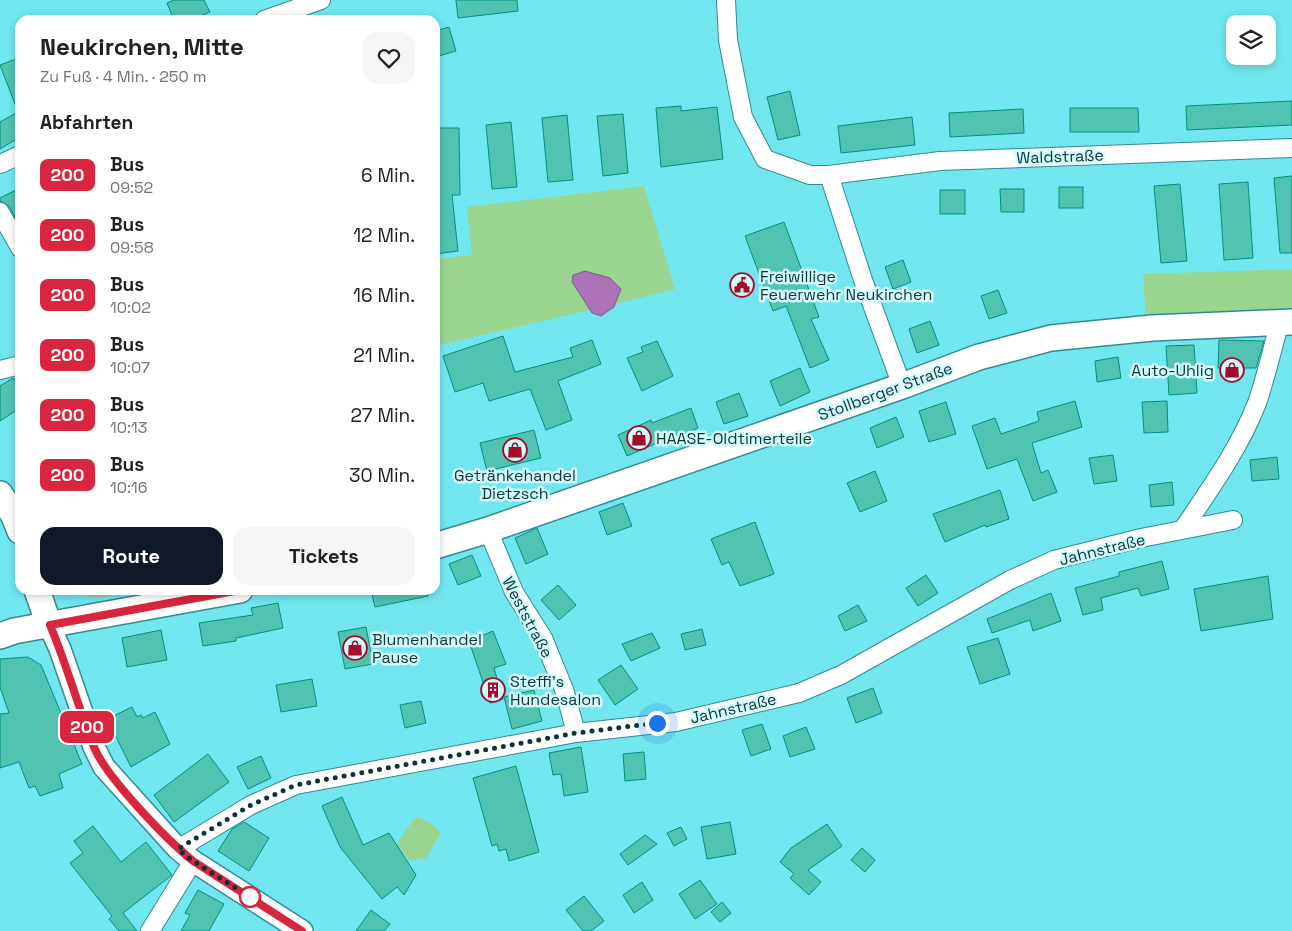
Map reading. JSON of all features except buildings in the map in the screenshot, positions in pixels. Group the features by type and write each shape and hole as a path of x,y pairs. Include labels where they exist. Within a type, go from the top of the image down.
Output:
{"main road":[{"name":"Stollberger Straße","path":"440,544 488,530 902,386 979,357 1051,338 1152,328 1286,322"},
{"path":"0,494 15,519"},
{"path":"39,595 50,625"},
{"path":"0,636 14,631 213,595"}],"street":[{"path":"278,15 321,0"},
{"name":"Waldstraße","path":"726,0 728,40 743,117 765,159 810,175 829,175 940,161 1292,148"},
{"path":"0,164 15,157"},
{"path":"829,175 863,280 902,386"},
{"path":"0,212 15,239"},
{"path":"1183,529 1242,437 1257,403 1286,322"},
{"path":"0,370 15,366"},
{"name":"Jahnstraße","path":"185,855 251,805 296,785 576,733 676,722 800,693 841,675 1010,580 1054,560 1183,529 1233,520"},
{"name":"Weststraße","path":"488,530 514,592 543,638 565,692 576,733"},
{"path":"50,625 94,747 104,767 185,855 302,931"},
{"path":"150,931 185,855"}],"green space":[{"path":"644,186 675,289 615,304 621,289 572,282 590,310 440,345 440,258 472,255 467,207"},
{"path":"1292,269 1292,312 1146,317 1143,274"},
{"path":"87,595 111,596 92,598"},
{"path":"415,817 430,823 441,834 426,858 409,861 397,844"}],"shaded area":[{"path":"585,271 610,278 621,289 614,307 601,316 592,313 572,282 573,275"}],"bus line":[{"name":"200","path":"214,595 50,625 94,747 104,767 178,849 193,861 302,931"}],"place":[{"name":"Freiwillige Feuerwehr Neukirchen","path":"742,285"},
{"name":"Auto-Uhlig","path":"1232,370"},
{"name":"HAASE-Oldtimerteile","path":"639,438"},
{"name":"Getränkehandel Dietzsch","path":"515,450"},
{"name":"Blumenhandel Pause","path":"355,648"},
{"name":"Steffi's Hundesalon","path":"493,690"}],"route":[{"path":"250,897 193,861 178,849 251,805 296,785 576,733 657,723"}]}
